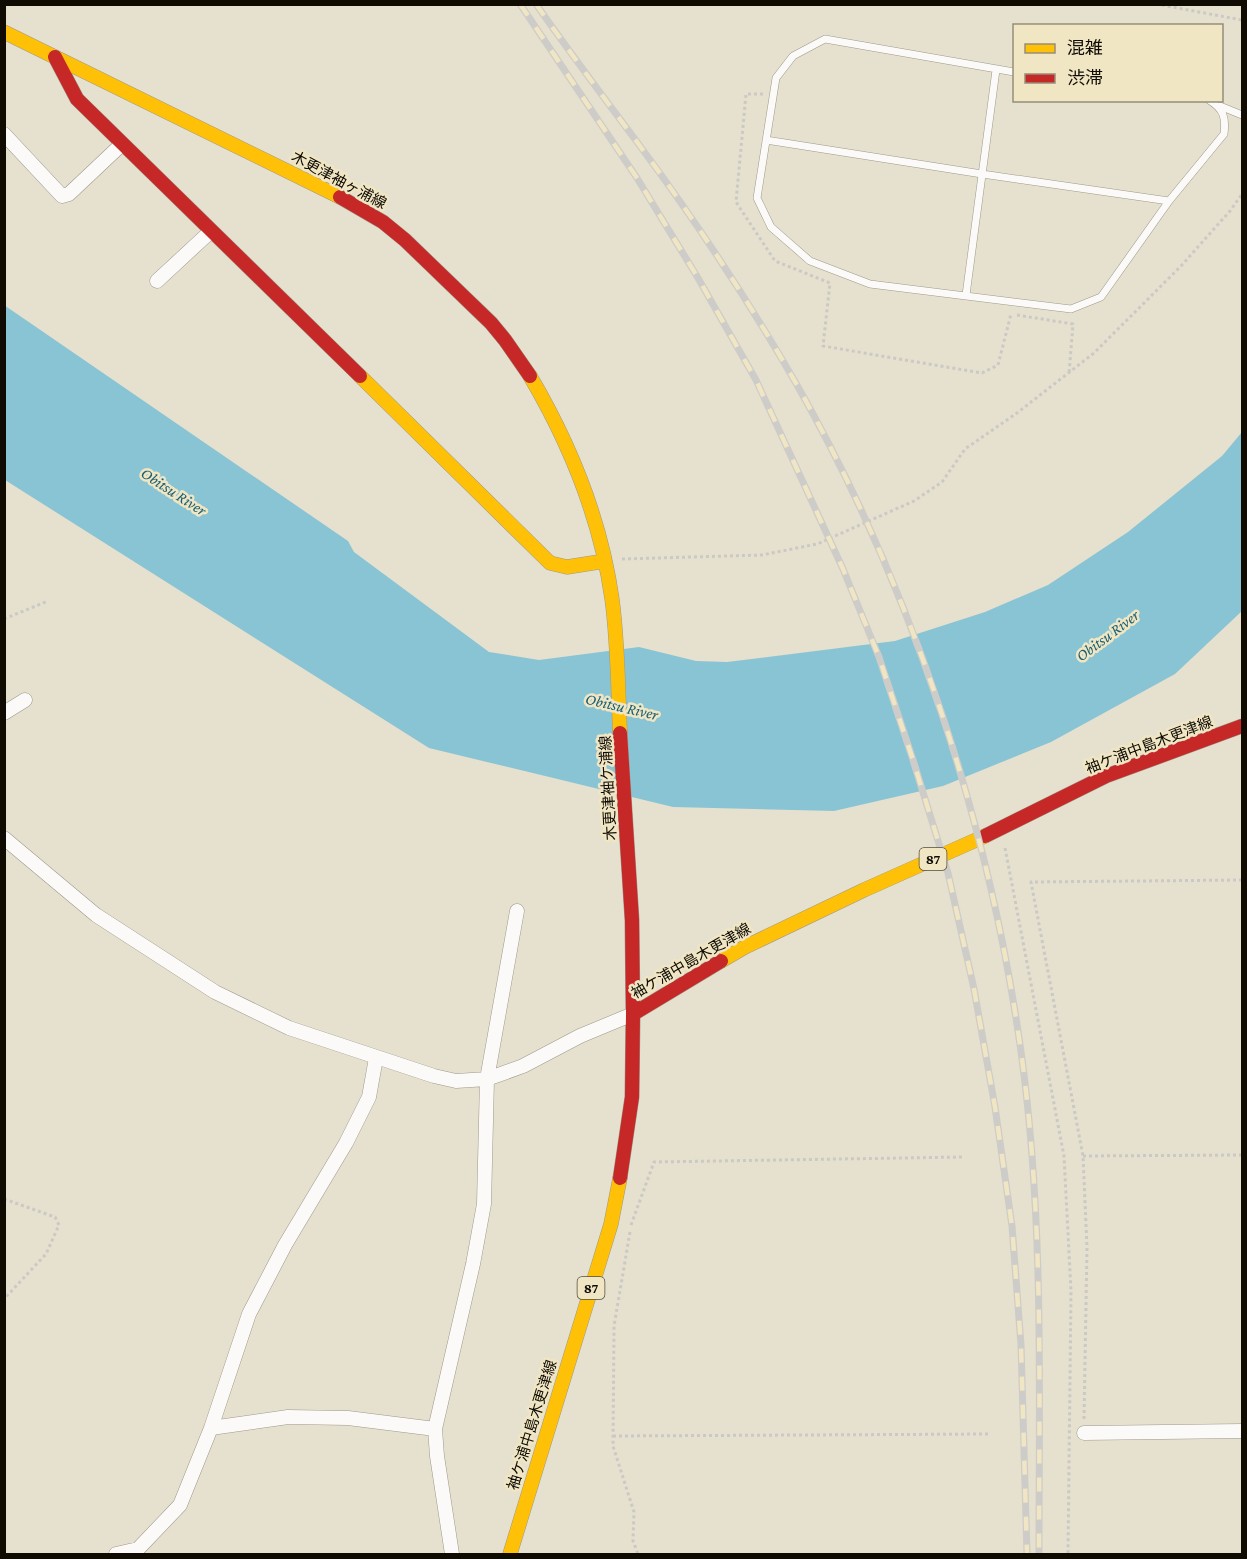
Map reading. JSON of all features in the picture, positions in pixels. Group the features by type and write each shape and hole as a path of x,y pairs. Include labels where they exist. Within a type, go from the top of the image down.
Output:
{"main road":[{"name":"木更津袖ヶ浦線","path":"6,36 55,57 354,204 390,227 474,306 504,339 527,371 556,422 586,497 605,561"},
{"path":"55,57 77,99 550,563 567,567 605,561"},
{"name":"木更津袖ケ浦線","path":"605,561 612,600 616,647 632,921 633,1014"},
{"name":"袖ケ浦中島木更津線","path":"510,1554 611,1224 632,1097 633,1014 745,947 864,890 1001,829 1106,776 1242,726"}],"street":[{"path":"4,134 62,196 69,194 122,144"},
{"path":"157,281 211,231"},
{"path":"4,713 25,700"},
{"path":"4,838 96,915 215,992 289,1028 376,1058 456,1081 486,1079 523,1066 580,1036 633,1014"},
{"path":"452,1554 435,1429 473,1264 484,1204 486,1079 517,911"},
{"path":"116,1554 138,1549 180,1505 211,1428 249,1314 285,1245 346,1143 369,1097 376,1058"},
{"path":"211,1428 288,1417 348,1418 435,1429"},
{"path":"1084,1433 1242,1431"}],"lane":[{"path":"1013,72 825,39 793,56 776,78 757,198 771,227 810,261 870,284 1071,309 1101,297 1169,201 1224,134 1226,120 1220,106"},
{"path":"966,295 996,70"},
{"path":"1213,102 1242,115"},
{"path":"766,140 1169,201"}],"path":[{"path":"1156,4 1242,21"},
{"path":"605,561 670,556 762,555 817,544 914,501 942,482 965,449 1017,413 1094,353 1181,266 1230,211 1242,194"},
{"path":"4,619 48,601"},
{"path":"1001,829 1064,1156 1071,1291 1068,1554"},
{"path":"1084,1433 1087,1248 1083,1156 1031,882 1242,880"},
{"path":"1083,1156 1242,1155"},
{"path":"638,1554 633,1541 634,1512 613,1446 614,1326 631,1226 654,1162 964,1157"},
{"path":"4,1199 55,1217 59,1225 46,1254 4,1299"},
{"path":"613,1436 990,1434"}],"water":[{"name":"Obitsu River","path":"4,305 348,541 354,552 489,652 539,660 639,647 696,661 727,662 895,641 985,612 1048,585 1128,532 1222,456 1242,432 1242,611 1175,674 1051,742 943,786 834,811 673,807 429,748 5,480"}],"railway":[{"path":"520,4 637,178 756,380 843,569 879,657 913,760 948,873 974,989 995,1107 1012,1226 1021,1345 1027,1554"},
{"path":"536,4 702,234 761,324 797,385 876,543 911,627 941,712 968,798 990,885 1008,972 1022,1059 1034,1182 1037,1244 1039,1554"}],"traffic: slow":[{"path":"4,32 340,197"},
{"path":"360,376 550,563 567,567 605,561"},
{"path":"530,376 571,456 600,541 614,616 620,733"},
{"path":"721,961 745,947 864,890 985,836"},
{"path":"510,1554 611,1224 620,1178"}],"traffic: jam":[{"path":"55,57 77,99 360,376"},
{"path":"340,197 383,222 405,240 491,323 530,376"},
{"path":"985,836 1106,776 1242,726"},
{"path":"620,733 632,920 633,1014"},
{"path":"620,1178 632,1097 633,1014 721,961"}]}
